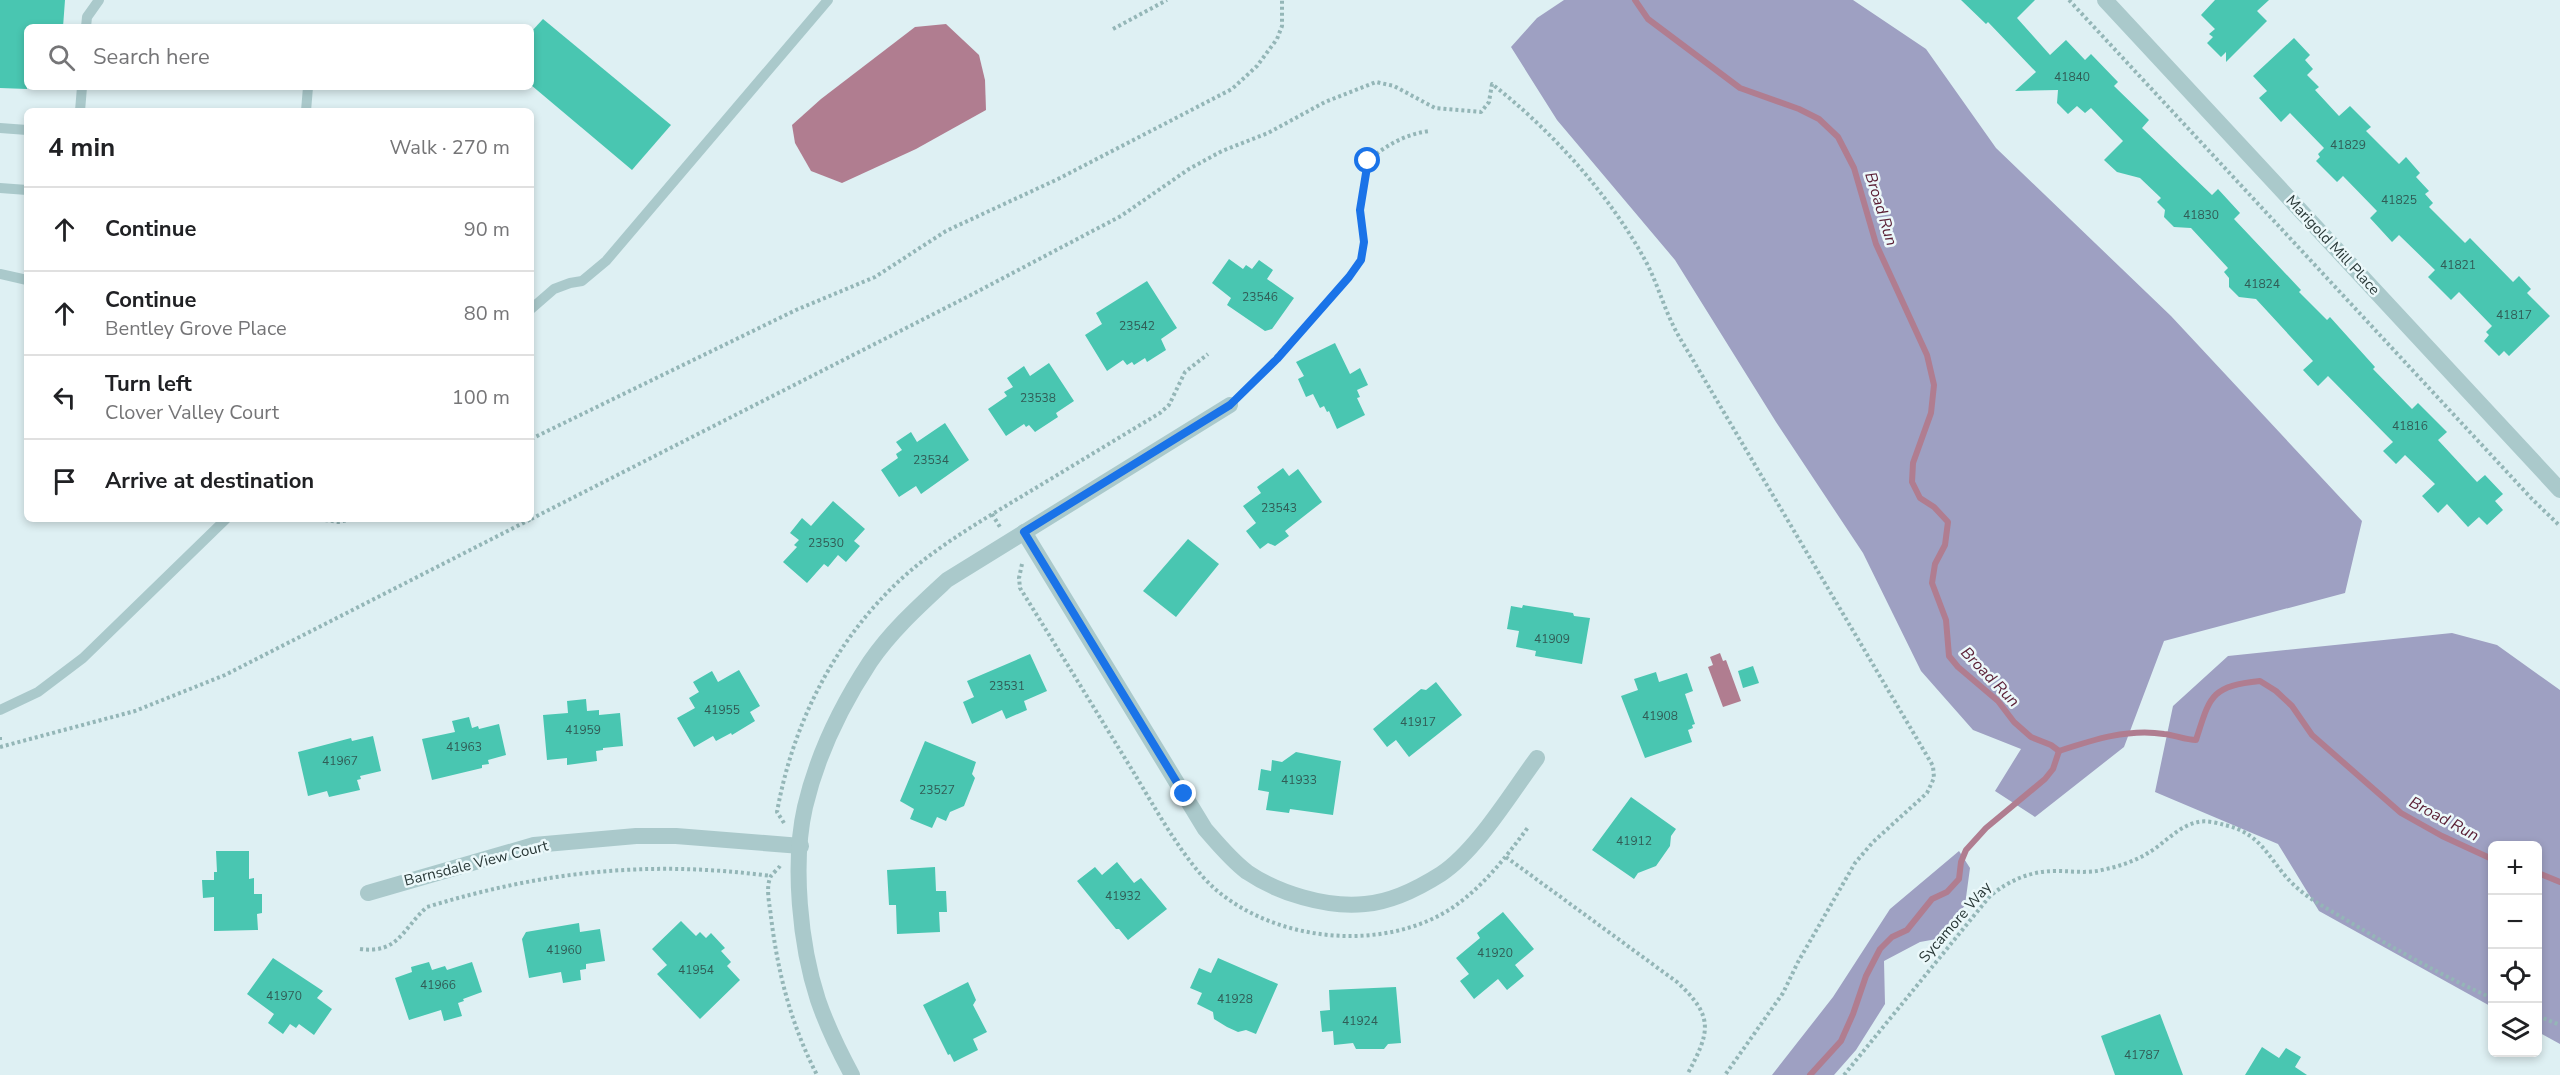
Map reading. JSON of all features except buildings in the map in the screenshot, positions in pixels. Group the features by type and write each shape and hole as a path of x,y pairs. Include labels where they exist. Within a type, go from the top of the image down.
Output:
{"street":[{"name":"Marigold Mill Place","path":"2105,0 2560,490"},
{"path":"852,1075 830,1033 810,970 800,889 805,809 818,765 849,697 871,660 909,616 947,580 1230,405"},
{"path":"1024,532 1205,829 1247,872 1271,885 1300,896 1330,903 1365,904 1405,893 1442,873 1467,849 1538,758"},
{"name":"Barnsdale View Court","path":"368,893 534,845 636,836 676,836 801,846"}],"lane":[{"path":"86,24 87,17 99,0"},
{"path":"534,306 554,289 582,281 606,261 828,0"},
{"path":"80,108 82,90"},
{"path":"306,108 308,90"},
{"path":"0,128 24,130"},
{"path":"0,188 24,190"},
{"path":"0,274 24,279"},
{"path":"0,710 38,692 83,658 223,522"}],"path":[{"path":"1113,29 1167,0"},
{"path":"534,438 796,310 875,277 946,231 1058,179 1232,89 1257,66 1277,39 1282,26 1282,0"},
{"path":"2069,0 2532,499 2560,526"},
{"path":"534,517 967,297 1121,216 1189,169 1268,133 1325,102 1376,82 1394,86 1435,108 1481,112 1489,102 1492,84 1522,108 1606,198 1647,262 1672,323 1690,355 1933,766 1934,778 1927,793 1873,842 1855,863 1798,962 1783,993 1725,1075"},
{"path":"1230,405 1277,359 1349,277 1361,260 1364,242 1360,210 1368,161 1381,150 1412,133 1430,131"},
{"path":"817,1075 796,1030 785,997 776,958 769,891 771,876 781,865 784,845 784,824 777,812 782,781 809,706 829,669 872,609 900,580 928,556 992,514 1160,413 1168,405 1185,372 1208,354"},
{"path":"992,514 1022,564 1019,578 1020,588 1157,812 1213,887 1253,914 1283,926 1316,934 1347,936 1382,933 1418,923 1450,909 1480,886 1529,826"},
{"path":"0,747 135,711 177,696 225,675 525,522"},
{"path":"0,737 0,742"},
{"name":"Sycamore Way","path":"1844,1075 1990,896 2007,882 2032,873 2056,871 2090,873 2125,864 2148,854 2174,833 2197,822 2215,822 2234,827 2250,835 2265,848 2294,885 2308,896 2444,976 2488,996"},
{"path":"1506,857 1677,982 1696,999 1706,1027 1703,1046 1687,1075"},
{"path":"360,949 375,951 390,945 404,934 418,914 427,907 498,886 552,876 598,870 667,867 771,876"},
{"path":"2542,1017 2560,1024"}],"shaded area":[{"path":"1564,0 1853,0 1926,49 1996,148 2171,316 2362,521 2345,593 2164,641 2124,747 2035,817 1995,791 2021,749 1973,730 1921,671 1863,553 1776,422 1675,260 1557,120 1511,47 1537,18"},
{"path":"946,24 979,55 985,80 986,110 916,149 842,183 811,171 795,143 792,125 821,99 915,27"},
{"path":"2452,633 2497,645 2560,690 2560,1044 2542,1034 2542,841 2488,841 2488,1005 2319,911 2278,844 2155,792 2173,706 2228,656"},
{"path":"1720,653 1723,661 1726,660 1741,701 1723,707 1708,667 1713,665 1710,657"},
{"path":"1959,851 1970,868 1965,905 1942,938 1920,942 1884,961 1885,1004 1856,1050 1834,1075 1772,1075 1833,997 1890,909"}],"waterway":[{"name":"Broad Run","path":"1635,0 1648,19 1740,88 1799,109 1819,119 1838,137 1854,168 1876,244 1927,355 1934,385 1931,413 1913,463 1912,482 1920,498 1934,507 1948,522 1945,545 1935,564 1932,583 1946,620 1949,656 1958,667 1998,701 2014,722 2031,737 2059,751"},
{"name":"Broad Run","path":"2059,751 2097,739 2124,734 2164,734 2196,740 2205,713 2214,696 2231,686 2260,681 2276,691 2292,706 2312,735 2401,813 2442,836 2488,857"},
{"path":"1810,1075 1841,1041 1866,976 1880,949 1892,937 1907,930 1932,899 1947,892 1959,879 1961,862 1966,850 1986,828 2045,779 2053,769 2059,751"},
{"name":"Broad Run","path":"2542,875 2560,882"}],"route":[{"path":"1184,794 1024,532 1230,405 1277,359 1349,277 1361,260 1364,242 1360,210 1368,161"}]}
